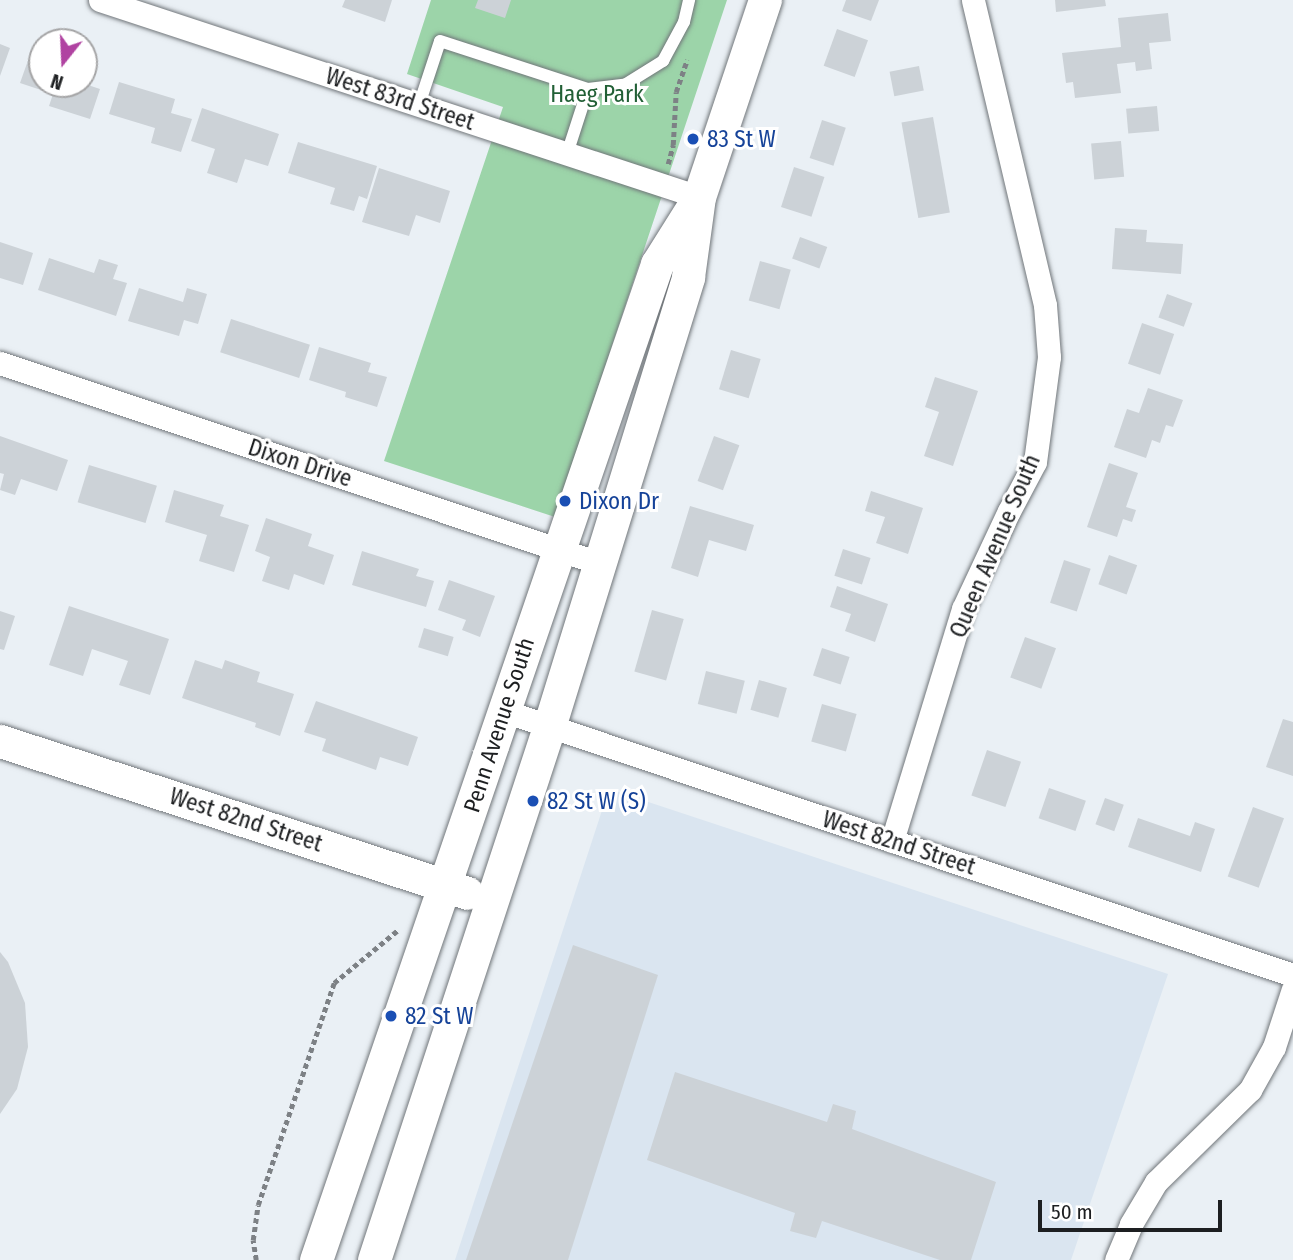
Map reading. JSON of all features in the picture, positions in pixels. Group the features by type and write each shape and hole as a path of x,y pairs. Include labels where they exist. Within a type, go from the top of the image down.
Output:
{"main road":[{"name":"Penn Avenue South","path":"374,1260 549,727 688,277 699,197 765,0"},
{"name":"Penn Avenue South","path":"316,1260 446,885 557,548 657,264 699,197"},
{"name":"West 82nd Street","path":"0,741 491,901"}],"street":[{"name":"West 83rd Street","path":"100,0 699,197"},
{"name":"Queen Avenue South","path":"892,841 963,609 1009,510 1035,462 1049,357 1045,305 973,0"},
{"name":"Dixon Drive","path":"0,363 599,563"},
{"name":"West 82nd Street","path":"504,711 1293,975"},
{"path":"1116,1260 1130,1224 1156,1182 1250,1090 1274,1047 1293,989"}],"lane":[{"path":"419,105 440,41 588,89 626,84 663,61 684,22 690,0"},
{"path":"567,154 588,89"}],"path":[{"path":"667,165 673,145 676,92 689,52"},
{"path":"256,1260 253,1240 258,1205 334,983 399,929"}],"shaded area":[{"path":"609,789 1168,974 1071,1260 455,1260"}],"green space":[{"name":"Haeg Park","path":"431,0 727,0 555,517 384,461 503,107 407,74"}],"building":[{"path":"345,0 392,0 385,22 342,7"},
{"path":"478,0 511,0 505,18 475,8"},
{"path":"846,0 879,0 871,21 842,11"},
{"path":"1055,0 1105,0 1106,6 1056,12"},
{"path":"1168,13 1171,41 1149,43 1152,69 1136,71 1135,62 1117,64 1121,93 1075,98 1073,82 1066,83 1062,53 1121,47 1118,18"},
{"path":"837,29 868,40 855,77 824,66"},
{"path":"0,44 10,48 0,76"},
{"path":"28,60 28,86 20,83"},
{"path":"919,66 924,91 894,96 890,72"},
{"path":"119,82 175,99 171,113 192,119 181,152 151,143 155,128 109,114"},
{"path":"52,98 97,98 90,119 49,106"},
{"path":"1157,106 1159,131 1128,134 1126,109"},
{"path":"202,108 279,134 268,166 245,159 237,183 207,173 215,149 191,141"},
{"path":"933,117 950,213 918,218 901,123"},
{"path":"822,120 846,128 833,166 810,158"},
{"path":"1121,141 1124,177 1094,179 1091,144"},
{"path":"298,142 377,166 367,199 359,196 354,211 330,204 335,188 288,173"},
{"path":"794,167 824,177 811,217 781,207"},
{"path":"379,168 450,191 440,223 416,215 409,236 362,222"},
{"path":"1115,228 1147,230 1146,242 1183,244 1181,274 1112,269"},
{"path":"800,237 827,247 819,269 792,259"},
{"path":"0,242 33,253 23,285 0,278"},
{"path":"49,258 94,273 99,259 118,265 113,279 127,283 116,316 38,290"},
{"path":"760,261 791,270 779,309 749,300"},
{"path":"139,288 183,302 187,288 207,294 198,324 184,320 179,336 128,321"},
{"path":"1167,294 1192,303 1184,327 1158,317"},
{"path":"231,319 310,345 299,378 220,352"},
{"path":"1142,323 1174,334 1160,375 1128,364"},
{"path":"319,347 371,363 368,372 387,377 377,407 345,397 346,392 309,380"},
{"path":"731,350 761,359 749,398 719,389"},
{"path":"935,377 978,391 953,466 924,456 939,412 925,407"},
{"path":"1148,388 1183,400 1173,427 1166,425 1160,443 1152,440 1146,458 1114,447 1127,409 1139,413"},
{"path":"0,436 68,460 57,491 21,479 15,495 0,490 4,474 0,473"},
{"path":"714,436 739,445 723,490 698,481"},
{"path":"1109,463 1138,473 1126,507 1136,510 1132,522 1123,519 1117,537 1087,527"},
{"path":"89,465 157,486 145,523 78,502"},
{"path":"174,490 224,505 220,516 249,525 234,572 199,561 207,535 165,522"},
{"path":"871,491 923,508 908,554 876,543 885,517 865,511"},
{"path":"690,506 754,525 746,551 709,540 698,577 671,568"},
{"path":"266,518 312,534 308,546 334,555 324,585 294,574 289,590 262,581 270,557 255,551"},
{"path":"843,549 871,558 862,585 834,576"},
{"path":"362,551 419,569 416,576 434,581 426,607 352,585"},
{"path":"1109,555 1137,565 1127,594 1098,584"},
{"path":"1064,560 1091,569 1077,611 1050,603"},
{"path":"449,580 495,596 480,637 462,630 466,620 438,610"},
{"path":"837,586 888,604 875,642 845,631 851,614 830,607"},
{"path":"69,606 169,639 150,695 119,685 128,661 92,649 83,676 49,665"},
{"path":"652,610 684,619 666,681 634,672"},
{"path":"0,611 15,616 4,650 0,649"},
{"path":"424,628 454,637 448,656 418,647"},
{"path":"1025,637 1056,648 1041,689 1010,677"},
{"path":"822,648 850,657 841,685 813,676"},
{"path":"195,660 222,669 225,660 260,672 257,682 294,694 280,736 255,727 256,723 182,698"},
{"path":"706,671 745,681 737,714 698,704"},
{"path":"759,680 787,688 778,718 750,710"},
{"path":"316,701 418,737 408,766 380,757 376,770 322,751 326,739 304,732"},
{"path":"822,704 857,714 846,751 811,741"},
{"path":"1283,719 1293,722 1293,776 1266,767"},
{"path":"987,750 1021,762 1005,807 971,795"},
{"path":"1049,788 1086,801 1075,831 1039,818"},
{"path":"1105,798 1124,805 1114,831 1095,824"},
{"path":"1253,807 1284,818 1259,888 1228,877"},
{"path":"1138,818 1190,836 1195,822 1215,829 1201,872 1128,847"},
{"path":"573,945 658,975 568,1260 466,1260"},
{"path":"0,952 8,962 25,1003 28,1047 17,1089 0,1114"},
{"path":"675,1072 827,1122 833,1104 856,1111 852,1129 996,1182 971,1260 940,1260 822,1221 816,1238 790,1231 795,1213 647,1160"}],"place":[{"name":"83 St W","path":"693,139"},
{"name":"Dixon Dr","path":"565,501"},
{"name":"82 St W (S)","path":"533,801"},
{"name":"82 St W","path":"391,1016"}]}
